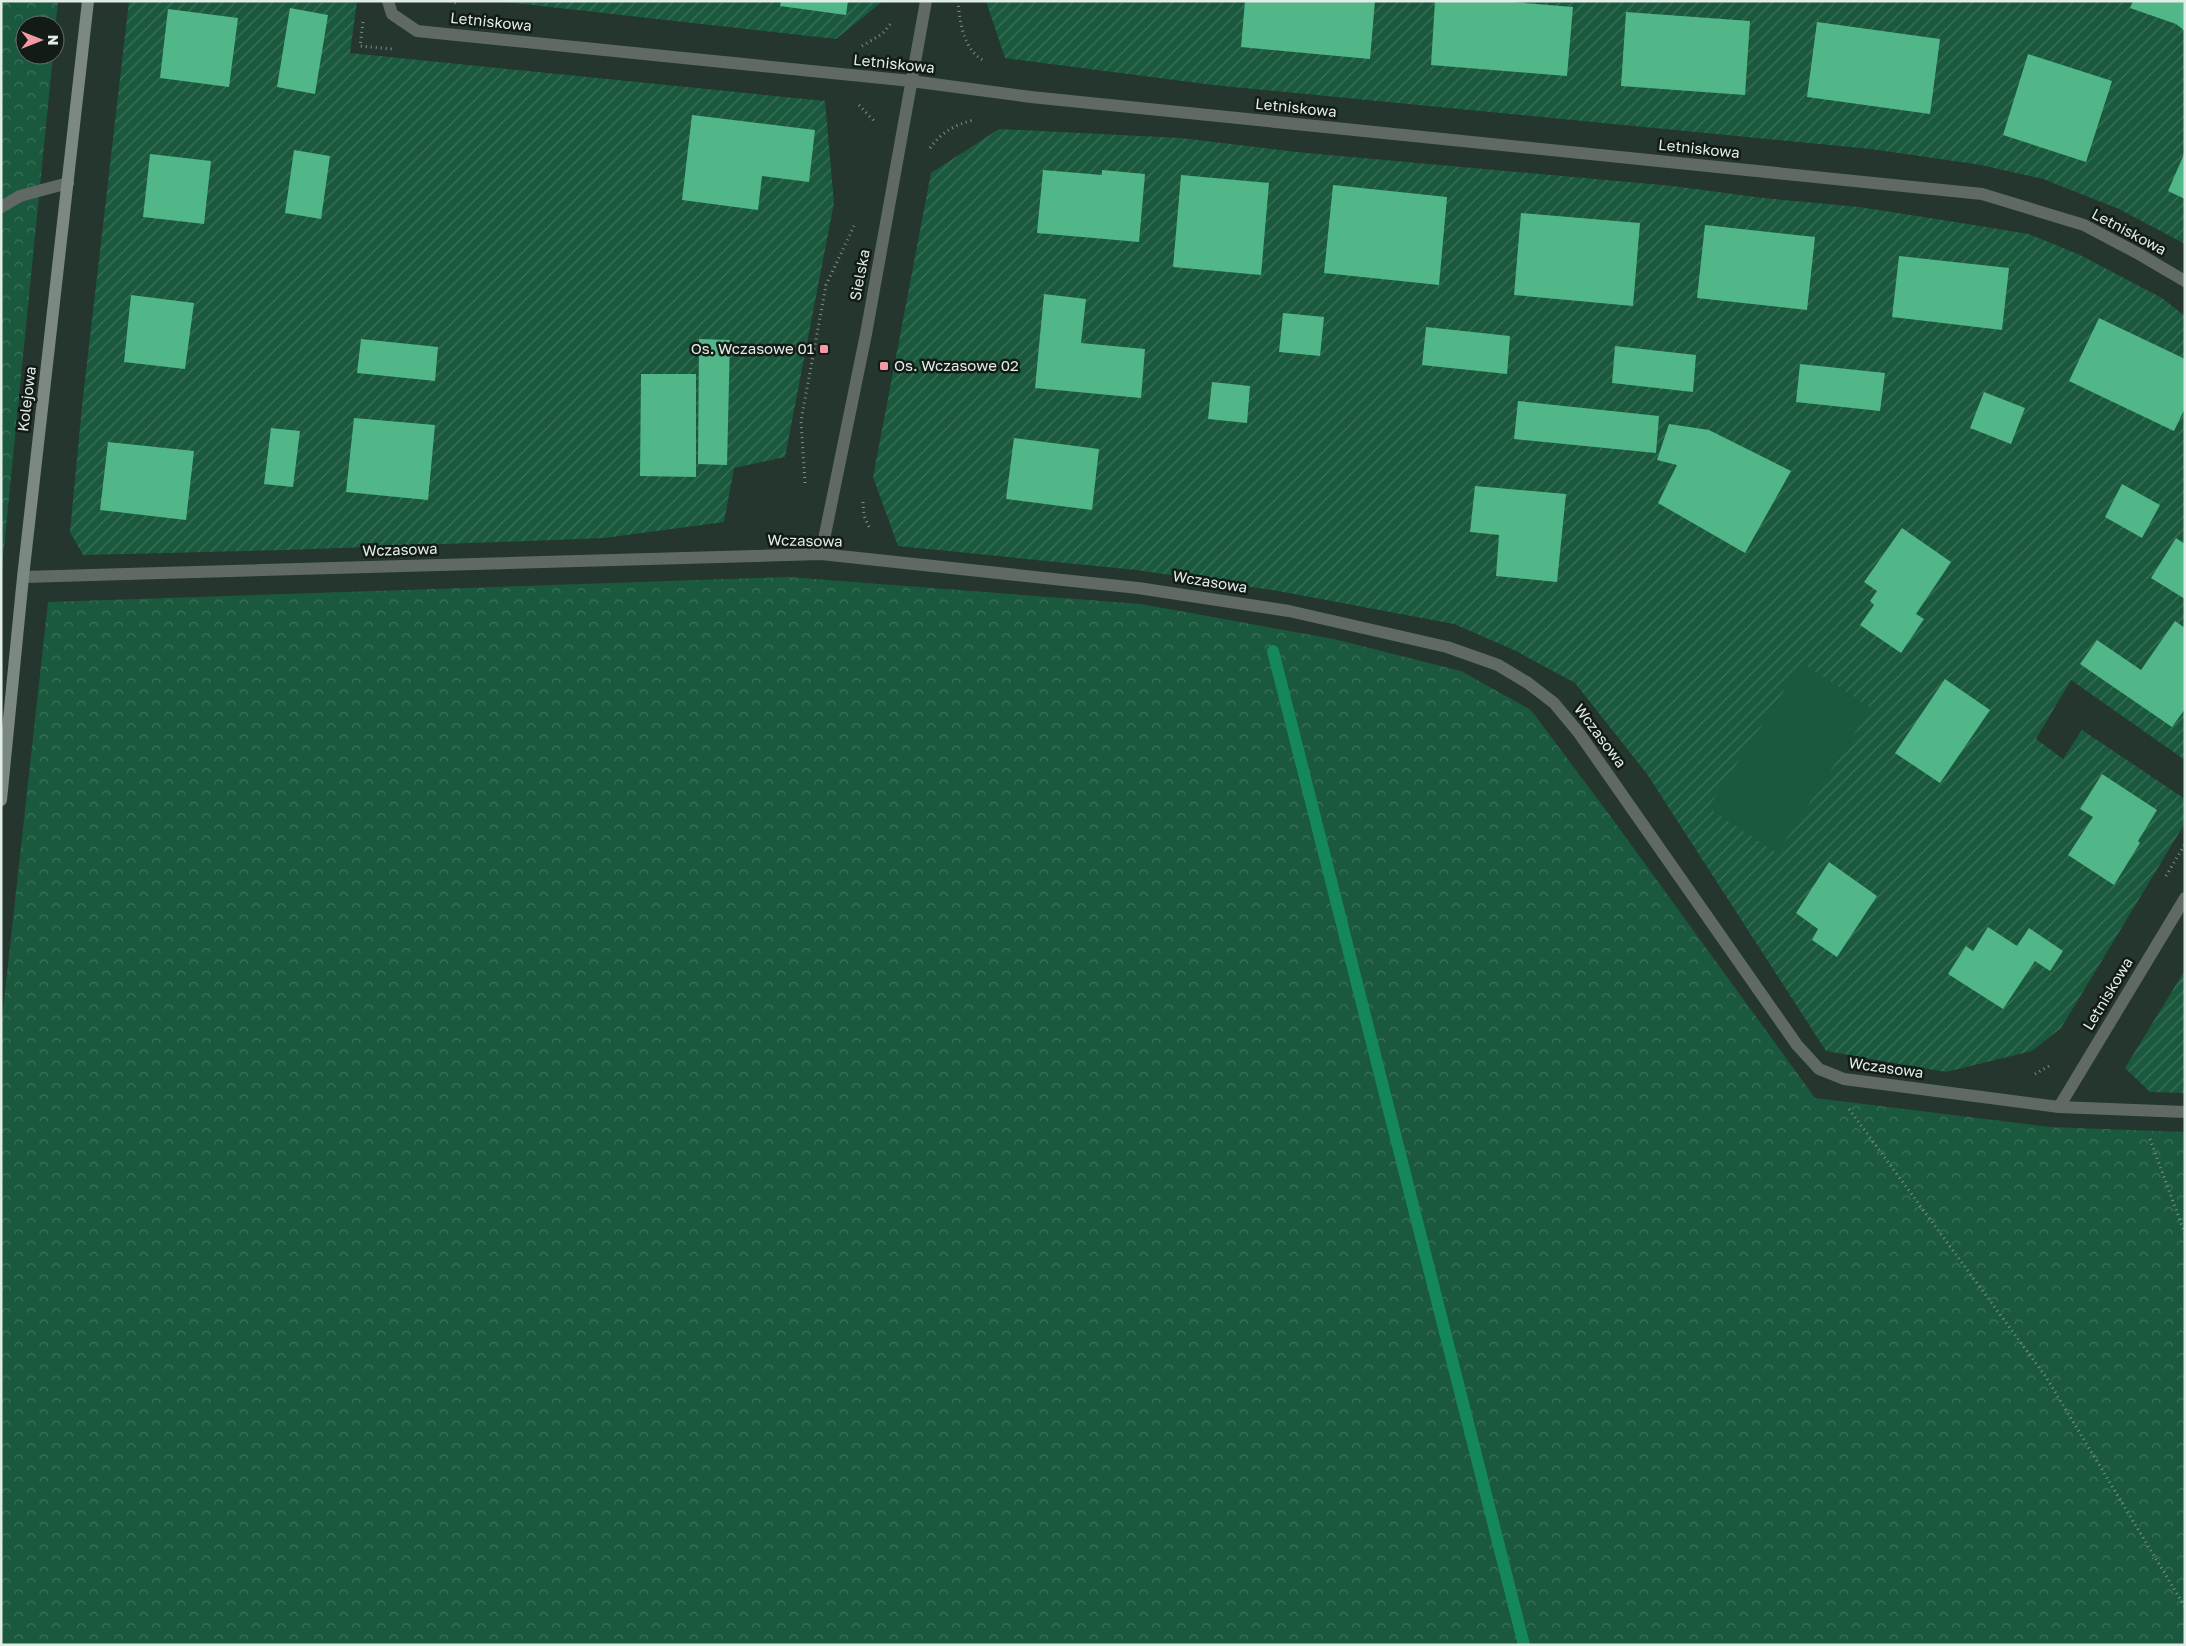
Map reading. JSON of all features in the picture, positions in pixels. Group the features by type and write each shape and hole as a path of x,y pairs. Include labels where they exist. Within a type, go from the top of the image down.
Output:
{"street":[{"name":"Kolejowa","path":"1,800 23,577 88,1"},
{"name":"Letniskowa","path":"388,1 392,14 417,31 911,81 1030,98 1982,194 2084,225 2185,281"},
{"name":"Sielska","path":"821,554 867,325 926,1"},
{"path":"1,207 20,196 68,183"},
{"name":"Wczasowa","path":"23,577 821,554 1138,588 1289,611 1448,647 1498,665 1528,683 1554,703 1579,733 1797,1045 1819,1069 1844,1079 2059,1107 2185,1112"},
{"name":"Letniskowa","path":"2059,1107 2185,898"}],"path":[{"path":"958,1 960,22 967,44 982,60 989,62"},
{"path":"928,155 930,148 941,134 958,124 982,118"},
{"path":"805,488 801,421 826,284 858,218"},
{"path":"862,494 864,516 871,531"},
{"path":"2165,878 2185,844"},
{"path":"2034,1075 2057,1061"},
{"path":"1848,1108 2046,1377 2185,1607"},
{"path":"2139,1110 2185,1234"}],"green space":[{"path":"1,1 58,1 57,15 15,15 15,65 52,65 1,578"},
{"path":"129,1 357,1 350,53 825,101 834,203 785,457 734,468 724,522 604,538 287,550 83,555 70,532 82,406"},
{"path":"496,1 883,1 836,39"},
{"path":"986,1 2185,1 2185,244 2119,209 2043,179 1981,165 1871,149 1213,85 1005,58"},
{"path":"999,129 1181,138 1296,152 1673,186 1763,198 1859,207 1955,222 2029,234 2080,255 2162,298 2185,316 2185,760 2071,680 2036,739 2063,759 2082,730 2185,799 2185,823 2061,1028 2032,1051 1946,1072 1826,1051 1647,774 1575,683 1514,650 1454,624 1278,591 1136,570 898,546 873,477 931,173"},
{"path":"788,577 1141,604 1334,639 1461,671 1531,710 1815,1098 2050,1127 2185,1132 2185,1645 1,1645 1,1028 48,602"},
{"path":"1802,663 1871,708 1777,853 1708,808"},
{"path":"2185,970 2185,1093 2150,1092 2125,1068"}],"building":[{"path":"781,1 848,1 846,15 780,6"},
{"path":"1245,1 1375,1 1370,59 1241,47"},
{"path":"1435,1 1501,1 1573,7 1567,76 1431,65"},
{"path":"2133,1 2185,1 2185,31 2176,24 2130,8"},
{"path":"290,8 328,15 315,94 277,87"},
{"path":"168,9 238,18 229,87 160,78"},
{"path":"1626,12 1750,21 1745,95 1621,86"},
{"path":"1817,22 1940,39 1930,114 1807,97"},
{"path":"2028,54 2112,81 2086,162 2003,135"},
{"path":"692,115 815,130 809,182 762,176 758,210 682,200"},
{"path":"294,150 330,156 321,219 285,213"},
{"path":"2185,152 2185,199 2168,191"},
{"path":"150,154 211,161 204,224 143,217"},
{"path":"1043,170 1102,175 1102,170 1145,174 1139,242 1037,233"},
{"path":"1181,175 1269,183 1261,275 1173,267"},
{"path":"1333,185 1447,197 1439,285 1324,273"},
{"path":"1521,213 1640,223 1633,306 1514,295"},
{"path":"1705,225 1815,237 1807,310 1697,298"},
{"path":"1899,256 2009,268 2002,330 1892,317"},
{"path":"1044,294 1086,299 1081,343 1145,349 1141,398 1035,388"},
{"path":"131,295 194,303 185,369 124,362"},
{"path":"1283,313 1324,317 1320,356 1279,352"},
{"path":"2099,318 2185,359 2185,408 2174,431 2069,381"},
{"path":"1426,327 1510,336 1507,374 1422,365"},
{"path":"361,339 438,347 435,381 357,373"},
{"path":"699,339 730,340 727,465 698,464"},
{"path":"1615,346 1696,355 1693,392 1612,383"},
{"path":"1800,364 1885,373 1880,411 1796,402"},
{"path":"641,374 696,374 696,477 640,476"},
{"path":"1212,382 1250,386 1247,423 1208,419"},
{"path":"1984,392 2025,408 2011,444 1970,428"},
{"path":"1518,401 1659,416 1656,453 1514,439"},
{"path":"354,418 435,425 428,500 346,492"},
{"path":"1669,424 1709,430 1791,471 1745,553 1658,503 1677,465 1657,460"},
{"path":"271,428 300,431 293,487 264,484"},
{"path":"1014,438 1099,449 1092,510 1006,499"},
{"path":"108,442 194,451 186,520 100,510"},
{"path":"2122,484 2160,505 2142,538 2105,517"},
{"path":"1475,486 1566,494 1557,582 1496,576 1499,535 1470,532"},
{"path":"1902,528 1951,562 1916,614 1924,619 1901,653 1860,625 1874,605 1870,601 1877,591 1864,582"},
{"path":"2176,538 2185,544 2185,599 2151,578"},
{"path":"2175,621 2185,628 2185,709 2172,727 2080,664 2097,640 2141,670"},
{"path":"1945,679 1990,710 1940,783 1895,753"},
{"path":"2102,774 2157,810 2138,841 2140,843 2114,885 2068,855 2093,817 2080,809"},
{"path":"1829,862 1877,896 1837,957 1812,940 1818,929 1796,913"},
{"path":"1988,927 2017,946 2029,928 2063,951 2050,971 2035,961 2003,1009 1948,974 1966,946 1973,951"}],"waterway":[{"path":"1273,651 1524,1645"}],"place":[{"name":"Os. Wczasowe 01","path":"824,349"},
{"name":"Os. Wczasowe 02","path":"884,366"}]}
